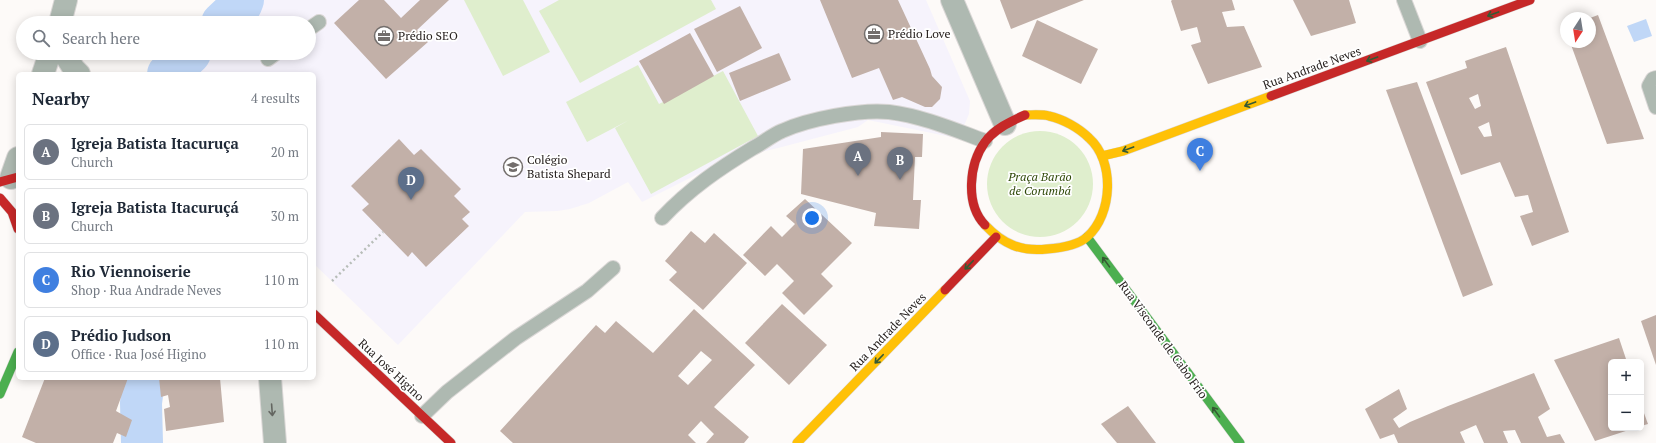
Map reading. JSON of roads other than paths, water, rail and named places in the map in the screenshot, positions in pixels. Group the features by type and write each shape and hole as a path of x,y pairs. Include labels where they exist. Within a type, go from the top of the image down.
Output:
{"street":[{"path":"62,16 66,0"},
{"path":"952,0 1005,124"},
{"name":"Rua Andrade Neves","path":"1102,156 1123,151 1530,0"},
{"path":"44,72 48,60"},
{"path":"68,60 77,72"},
{"path":"1025,116 1048,116 1069,124 1090,138 1102,156 1108,175 1108,196 1100,220 1087,237 1065,247 1040,250 1017,248 996,237 980,220 973,202 972,178 976,159 985,142 1005,124 1025,116"},
{"path":"0,198 6,202 16,222"},
{"name":"Rua Andrade Neves","path":"797,443 996,237"},
{"name":"Rua Visconde de Cabo Frio","path":"1087,237 1240,443"},
{"name":"Rua José Higino","path":"316,316 451,443"},
{"path":"0,394 16,357"},
{"path":"270,380 275,443"}],"lane":[{"path":"1404,0 1420,41"},
{"path":"1656,78 1653,79 1649,86 1656,107"},
{"path":"662,218 676,203 723,167 782,131 810,122 840,115 869,112 889,112 911,117 985,142"},
{"path":"422,416 447,392 516,338 587,291 613,268"}],"water":[{"path":"1646,19 1652,36 1634,42 1627,26"}],"waterway":[{"path":"229,16 241,5 243,0"},
{"path":"170,72 183,60"},
{"path":"142,443 141,403 144,380"}],"place":[{"name":"Prédio Love","path":"874,34"},
{"name":"Prédio SEO","path":"384,36"},
{"name":"Colégio Batista Shepard","path":"513,167"},
{"name":"Rio Viennoiserie","path":"1200,171"},
{"name":"Igreja Batista Itacuruça","path":"858,176"},
{"name":"Igreja Batista Itacuruçá","path":"900,180"},
{"name":"Prédio Judson","path":"411,200"}],"park label":[{"name":"Praça Barão de Corumbá","path":"1040,184"}]}
